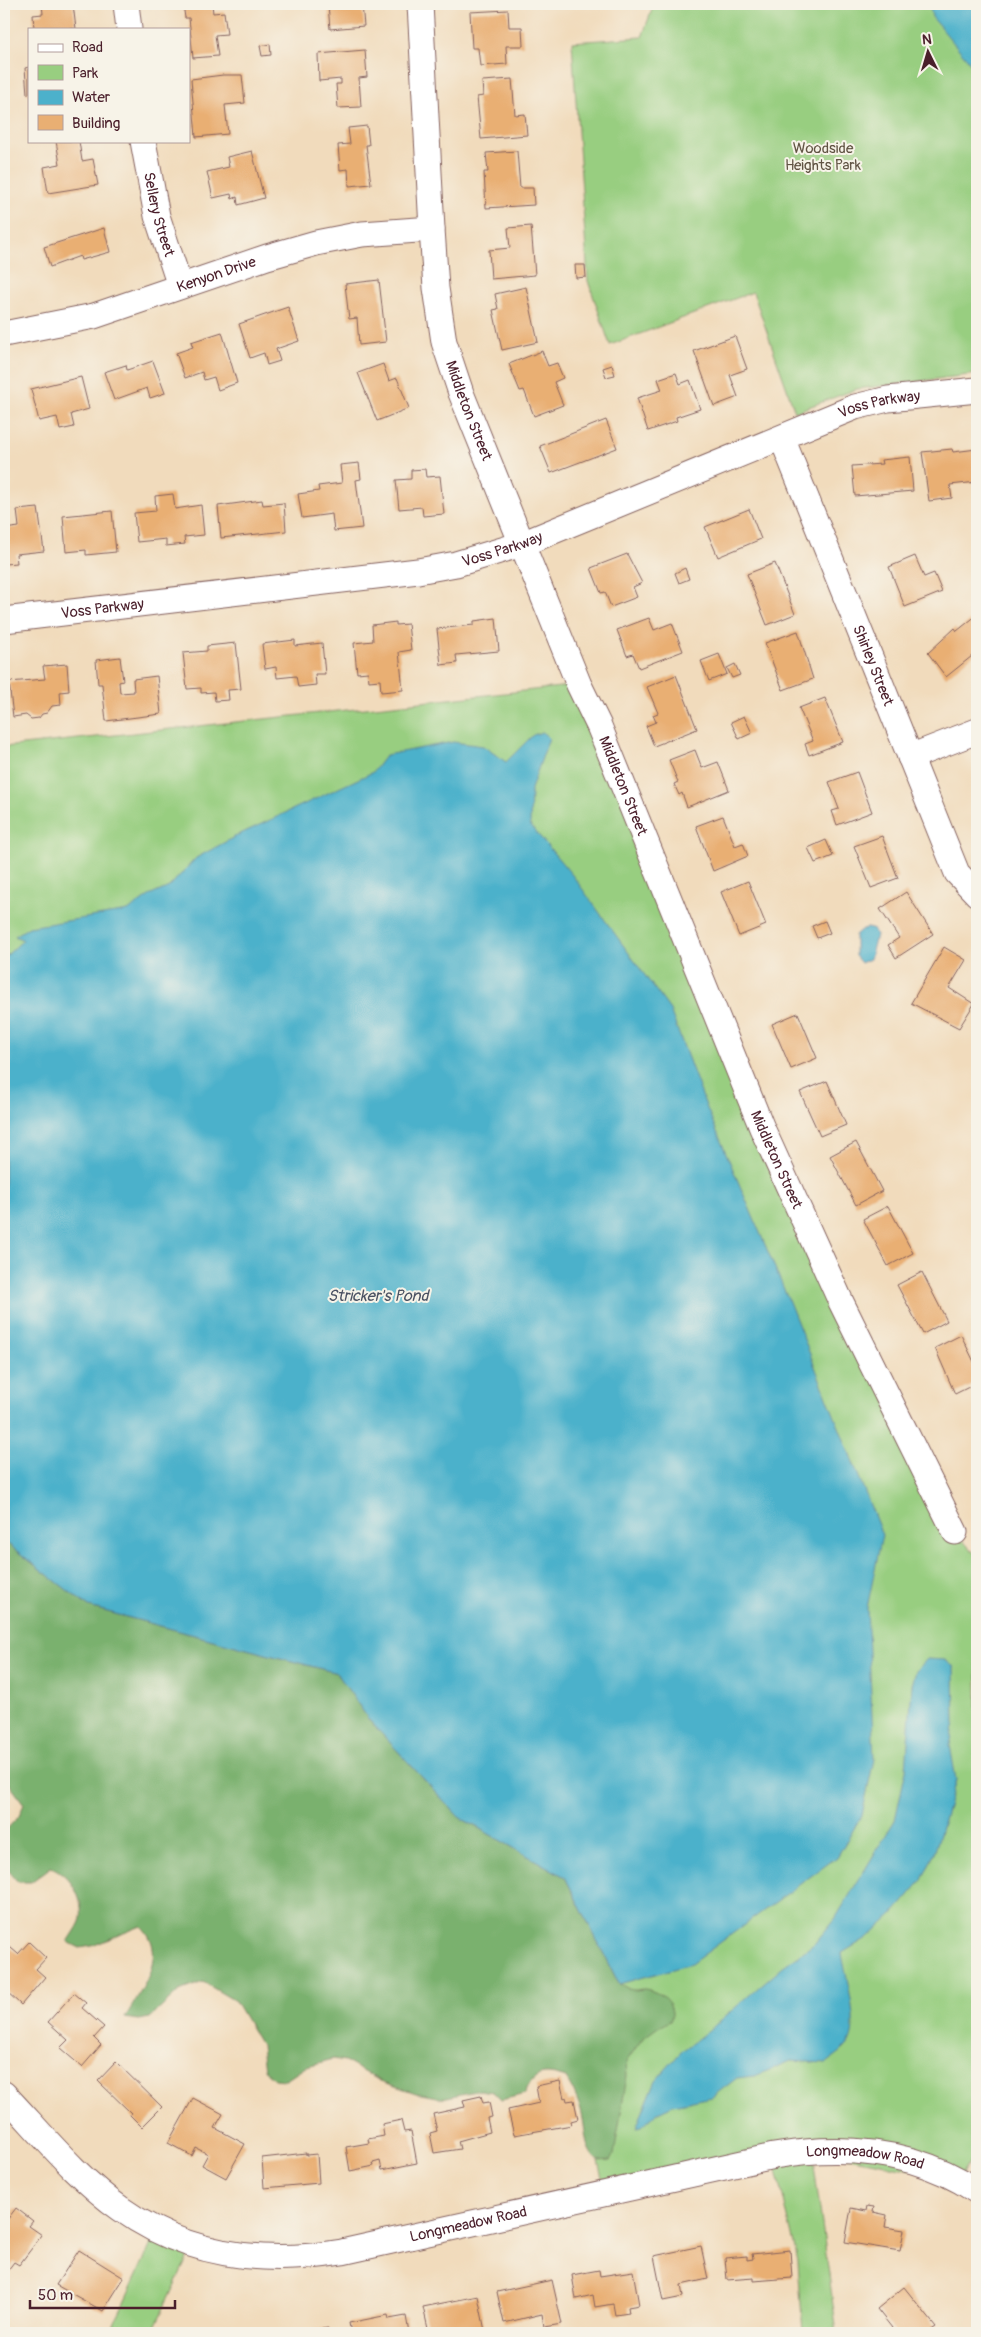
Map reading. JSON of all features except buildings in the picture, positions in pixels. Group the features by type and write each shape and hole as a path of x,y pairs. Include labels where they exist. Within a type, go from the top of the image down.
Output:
{"street":[{"path":"126,4 129,28"},
{"name":"Middleton Street","path":"420,4 436,288 444,342 461,393 579,685 599,726 762,1128 841,1302 955,1532"},
{"name":"Sellery Street","path":"143,142 157,216 180,286"},
{"name":"Kenyon Drive","path":"4,334 94,316 316,242 362,234 432,229"},
{"name":"Voss Parkway","path":"4,620 418,571 456,564 522,544 855,407 888,399 977,390"},
{"name":"Shirley Street","path":"782,438 957,873 974,891"},
{"path":"910,757 977,731"},
{"name":"Longmeadow Road","path":"4,2094 96,2188 135,2218 156,2231 193,2246 224,2254 255,2258 309,2258 342,2252 774,2156 812,2150 844,2150 887,2154 929,2165 959,2179 977,2191"}],"green space":[{"name":"Woodside Heights Park","path":"654,4 977,4 977,374 857,389 795,412 753,292 610,345 588,281 572,42 642,37"},
{"name":"Stricker's Pond","path":"579,685 762,1128 955,1532 977,1556 977,2150 959,2179 812,2151 837,2333 803,2333 798,2262 774,2157 606,2194 571,2050 4,1766 4,747"},
{"path":"4,1541 89,1607 337,1673 369,1720 459,1817 565,1877 619,1984 631,1990 645,1989 657,1993 666,2000 672,2010 670,2021 642,2039 626,2062 627,2076 614,2155 611,2160 598,2161 588,2148 582,2113 566,2078 552,2074 541,2075 532,2081 525,2094 501,2100 493,2092 480,2090 442,2098 416,2093 380,2081 345,2061 333,2059 307,2066 286,2080 274,2079 264,2070 261,2045 235,2001 203,1982 179,1991 150,2018 138,2020 125,2018 145,1984 153,1960 153,1948 149,1937 141,1926 92,1946 80,1948 68,1942 79,1924 81,1910 78,1894 64,1875 51,1867 31,1882 18,1882 4,1865 4,1832 19,1816 24,1804 4,1777"},
{"path":"157,2231 193,2246 152,2333 102,2333 113,2327"}],"water":[{"path":"929,4 977,4 977,71 932,17"},
{"name":"Stricker's Pond","path":"542,732 549,738 531,789 530,825 573,876 670,1010 706,1106 786,1294 882,1535 867,1608 874,1759 862,1815 837,1857 691,1964 619,1984 565,1877 459,1817 369,1720 337,1673 89,1607 4,1541 4,958 23,940 15,936 29,927 128,911 149,896 169,887 196,858 238,835 373,772 386,755 453,742 483,746 506,762 533,735"},
{"path":"862,929 874,930 876,935 870,959 861,963 855,956 855,935"},
{"path":"927,1659 945,1660 954,1667 955,1723 950,1745 956,1780 935,1851 922,1880 893,1914 867,1938 842,1953 853,2014 853,2027 847,2046 826,2063 791,2061 755,2076 737,2078 712,2097 673,2105 656,2113 641,2127 636,2128 656,2080 682,2051 782,1967 814,1944 835,1919 895,1820 906,1770 912,1685 916,1671"}]}
